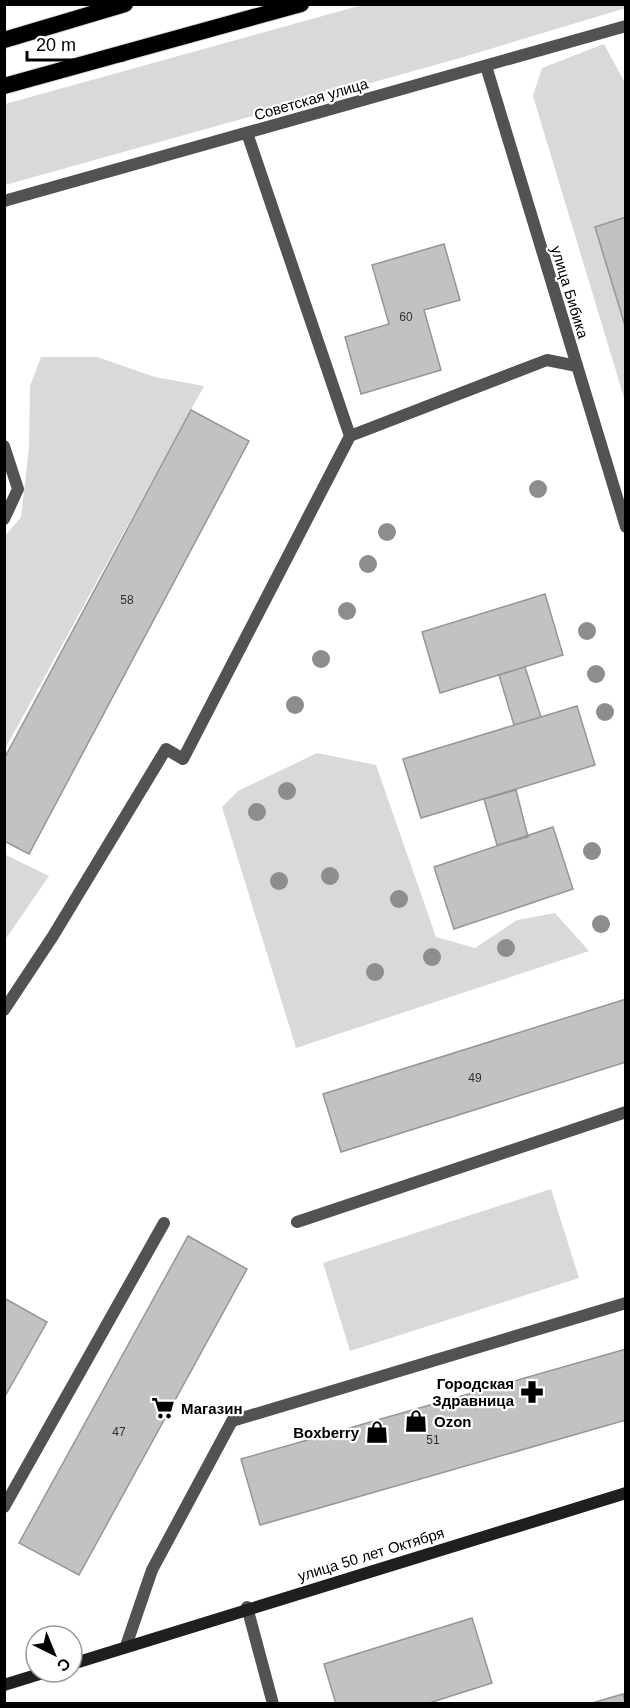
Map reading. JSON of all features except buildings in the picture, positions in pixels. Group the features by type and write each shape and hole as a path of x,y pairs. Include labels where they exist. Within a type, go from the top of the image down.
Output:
{"highway":[{"path":"4,40 125,4"},
{"path":"4,86 302,4"}],"main road":[{"name":"улица 50 лет Октября","path":"84,1660 247,1607 626,1492"},
{"path":"4,1685 24,1679"}],"street":[{"name":"Советская улица","path":"4,201 626,26"},
{"name":"улица Бибика","path":"486,66 626,527"},
{"path":"248,133 350,436"},
{"path":"4,1010 53,936 166,749 183,759 350,436 547,360 577,366"},
{"path":"4,446 18,489 4,519"},
{"path":"297,1222 626,1112"},
{"path":"4,1507 164,1222"},
{"path":"126,1646 152,1570 232,1421 626,1302"},
{"path":"247,1607 273,1704"}],"shaded area":[{"path":"625,4 626,8 460,58 5,185 5,104 362,5"},
{"path":"604,44 625,83 625,401 533,96 542,68"},
{"path":"41,357 97,357 155,377 204,386 5,749 5,536 21,517 29,448 30,386"},
{"path":"317,753 376,765 436,937 475,948 517,920 555,913 589,951 296,1048 222,807 238,791"},
{"path":"4,854 49,876 5,940 4,940"},
{"path":"551,1189 579,1278 350,1351 323,1263"}],"place":[{"name":"Городская Здравница","path":"532,1392"},
{"name":"Магазин","path":"163,1408"},
{"name":"Ozon","path":"416,1421"},
{"name":"Boxberry","path":"377,1432"}]}
